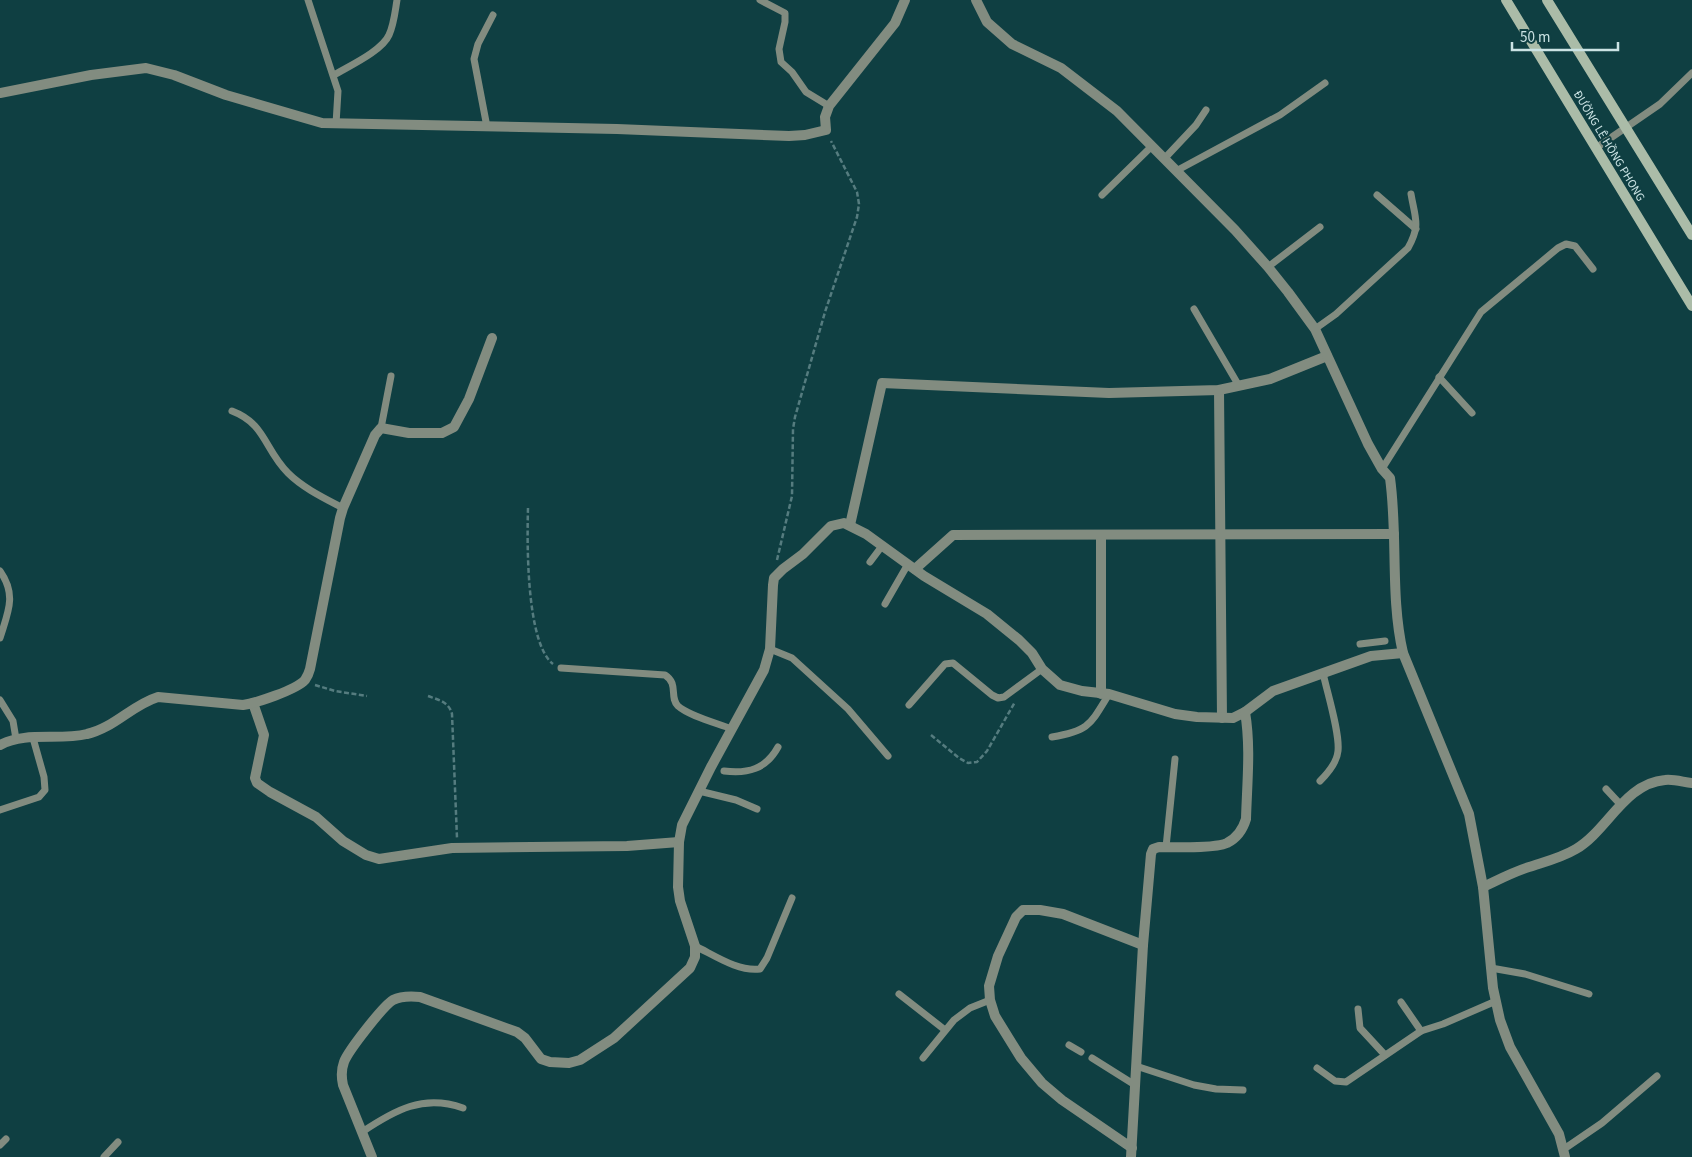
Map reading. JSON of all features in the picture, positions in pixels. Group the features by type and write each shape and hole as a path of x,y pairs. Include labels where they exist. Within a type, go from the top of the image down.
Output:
{"main road":[{"name":"ĐƯỜNG LÊ HỒNG PHONG","path":"1506,0 1692,306"},
{"name":"ĐƯỜNG LÊ HỒNG PHONG","path":"1547,0 1692,235"}],"street":[{"path":"0,93 90,75 146,68 322,123 805,135 826,130 825,117 829,106 895,23 905,0"},
{"path":"976,0 987,22 1012,44 1061,68 1117,111 1235,230 1268,267 1315,329 1353,413 1382,470 1390,478 1394,534 1397,640 1469,814 1482,887 1491,968 1500,1020 1510,1047 1553,1122 1565,1153"},
{"path":"0,745 16,739 70,738 89,734 105,727 146,700 158,697 243,705 297,686 305,680 310,669 343,508 375,435 381,428 409,433 442,433 454,427 469,399 492,338"},
{"path":"850,525 882,383 1109,393 1219,390 1270,379 1327,356"},
{"path":"1219,390 1222,718"},
{"path":"372,1157 343,1085 341,1072 350,1052 383,1007 394,1000 406,996 420,997 517,1032 525,1038 541,1059 550,1062 569,1063 580,1060 614,1038 690,968 695,957 695,946 680,902 678,887 679,842 682,826 764,670 770,649 774,578 803,554 831,526 844,523 866,534 912,567 987,614 1032,652 1042,669 1060,685 1082,692 1105,694 1175,714 1233,718 1245,712 1273,692 1371,656 1403,652"},
{"path":"912,567 953,535 1394,534"},
{"path":"1101,535 1105,694"},
{"path":"253,703 264,735 255,778 257,784 316,818 343,841 366,855 379,858 458,848 627,846 679,842"},
{"path":"1131,1153 1143,945 1151,854 1153,849 1159,847 1212,846 1226,843 1243,829 1246,819 1249,755 1245,712"},
{"path":"1482,887 1575,850 1599,830 1620,804 1633,794 1657,781 1667,780 1692,783"},
{"path":"1131,1153 1042,1083 1021,1058 995,1016 990,1000 990,986 998,956 1016,917 1023,910 1040,910 1063,914 1143,945"}],"lane":[{"path":"308,0 338,91 336,124"},
{"path":"334,76 376,50 388,37 397,0"},
{"path":"760,0 784,13 779,50 781,62 792,72 806,92 829,106"},
{"path":"487,127 474,59 478,44 493,15"},
{"path":"1596,148 1660,104 1692,73"},
{"path":"1176,172 1280,115 1325,83"},
{"path":"1164,159 1196,125 1206,110"},
{"path":"1102,195 1152,146"},
{"path":"1315,329 1336,314 1408,248 1416,229 1411,194"},
{"path":"1377,195 1416,229"},
{"path":"1268,267 1320,227"},
{"path":"1382,470 1481,312 1558,248 1566,244 1575,246 1593,269"},
{"path":"1194,309 1239,386"},
{"path":"381,428 391,376"},
{"path":"1439,377 1472,413"},
{"path":"232,411 244,416 257,426 277,459 297,482 343,508"},
{"path":"870,562 882,546"},
{"path":"885,604 912,567"},
{"path":"0,571 8,582 11,600 0,638"},
{"path":"1360,644 1386,641"},
{"path":"770,649 792,658 848,709 888,756"},
{"path":"909,705 945,664 953,663 998,698 1004,697 1042,669"},
{"path":"560,668 665,675 674,684 675,700 678,705 689,712 732,729"},
{"path":"1320,781 1336,762 1338,751 1323,673"},
{"path":"1052,737 1073,734 1086,727 1096,715 1105,694"},
{"path":"0,700 13,721 16,739"},
{"path":"0,810 39,797 45,790 44,777 32,738"},
{"path":"724,772 740,772 755,769 766,764 778,747"},
{"path":"1166,847 1175,759"},
{"path":"1606,789 1620,804"},
{"path":"699,791 736,800 757,810"},
{"path":"695,946 742,968 760,969 792,898"},
{"path":"1491,968 1525,974 1590,994"},
{"path":"898,994 945,1030"},
{"path":"923,1058 954,1020 970,1008 990,1000"},
{"path":"1317,1068 1335,1082 1346,1082 1421,1031 1496,1001"},
{"path":"1401,1002 1421,1031"},
{"path":"1358,1009 1360,1028 1385,1055"},
{"path":"1069,1045 1082,1052"},
{"path":"1092,1058 1135,1085"},
{"path":"1136,1066 1194,1086 1243,1090"},
{"path":"1565,1153 1657,1076"},
{"path":"362,1132 400,1109 424,1103 440,1102 463,1108"},
{"path":"0,1145 6,1139"},
{"path":"104,1157 118,1142"}],"path":[{"path":"774,578 792,496 793,429 795,417 825,312 858,217 860,204 857,192 826,130"},
{"path":"528,508 527,561 535,620 542,648 547,658 560,668"},
{"path":"305,680 319,687 368,696"},
{"path":"931,735 959,758 968,763 976,762 987,751 1027,680"},
{"path":"428,696 446,703 450,707 452,714 458,848"}]}
